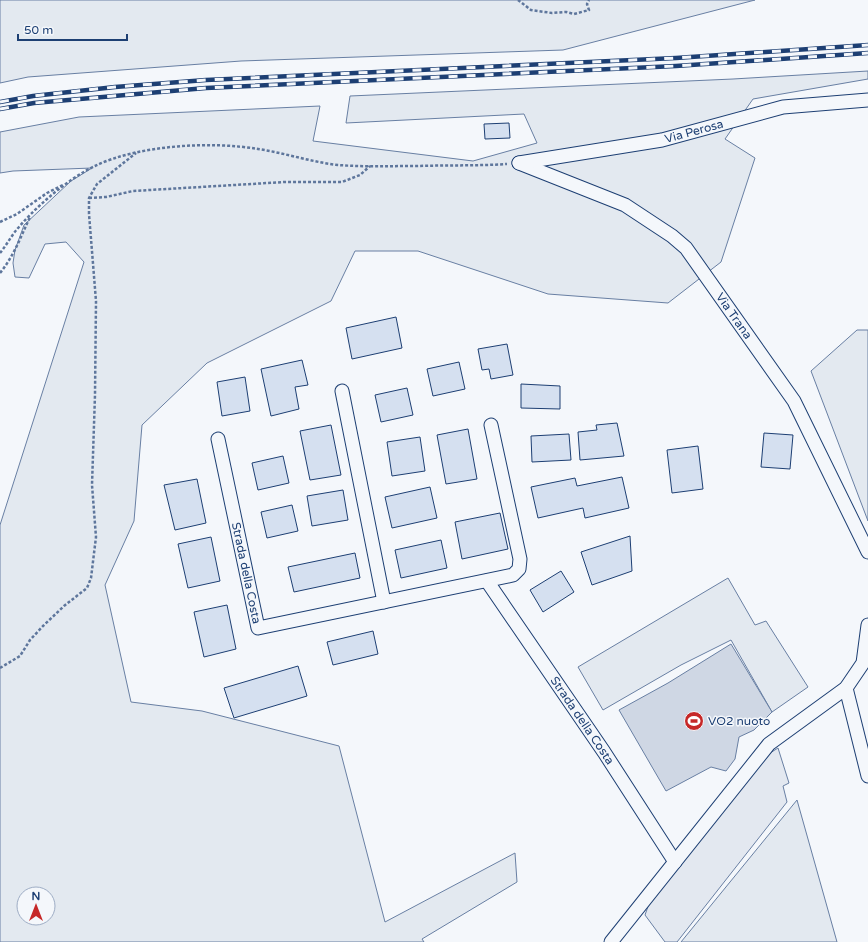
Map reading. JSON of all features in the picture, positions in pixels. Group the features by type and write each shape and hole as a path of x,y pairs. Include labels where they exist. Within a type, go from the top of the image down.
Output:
{"street":[{"name":"Via Perosa","path":"519,163 662,140 783,107 868,100"},
{"name":"Via Trana","path":"519,163 624,205 672,236 686,248 794,401 868,552"},
{"path":"342,391 384,602"},
{"name":"Strada della Costa","path":"218,439 258,628 513,575 519,569 520,559 491,424"},
{"name":"Strada della Costa","path":"487,581 604,752 675,862"},
{"path":"611,942 769,744 846,688 863,663 868,625"},
{"path":"846,688 868,776"}],"path":[{"path":"518,0 531,10 552,13 566,12 574,14 589,10 587,4 589,0"},
{"path":"0,222 17,214 47,193 95,166 122,156 161,148 232,145 337,165 481,166 519,163"},
{"path":"0,668 20,656 30,640 43,626 64,606 87,588 91,578 96,537 92,485 96,301 89,198 97,184 136,153"},
{"path":"89,198 106,197 132,191 285,182 342,182 360,175 370,166"},
{"path":"0,253 14,233 32,213 68,182"},
{"path":"0,273 15,250 32,213"}],"shaded area":[{"path":"0,0 755,0 563,50 241,61 28,77 0,83"},
{"path":"868,71 868,79 753,99 725,139 755,158 721,262 668,303 548,294 418,251 355,251 331,301 207,363 142,425 134,521 105,585 131,702 202,711 339,746 385,922 515,853 517,882 422,939 424,942 0,942 0,525 84,262 66,242 45,244 29,278 15,277 13,263 15,250 24,225 71,181 92,168 13,171 0,173 0,132 79,117 320,106 313,141 473,161 537,143 524,114 346,123 350,96 733,79"},
{"path":"857,330 868,330 868,521 811,371"},
{"path":"728,578 755,625 766,621 808,687 772,712 731,640 681,665 603,710 578,667"},
{"name":"VO2 nuoto","path":"731,644 772,712 754,730 739,737 735,759 726,771 711,767 666,791 619,710 668,683"},
{"path":"778,748 789,783 783,786 787,802 677,942 665,942 645,915 650,901 767,755"},
{"path":"797,800 837,942 681,942"}],"building":[{"path":"509,123 510,138 485,139 484,124"},
{"path":"396,317 402,348 352,359 346,328"},
{"path":"507,344 513,375 491,379 489,369 482,370 478,349"},
{"path":"302,360 308,385 295,387 299,409 271,416 261,369"},
{"path":"459,362 465,389 433,396 427,369"},
{"path":"245,377 250,411 222,416 217,382"},
{"path":"521,384 560,386 560,409 521,408"},
{"path":"407,388 413,415 381,422 375,395"},
{"path":"617,423 624,456 580,460 578,432 597,430 596,425"},
{"path":"331,425 341,475 310,480 300,431"},
{"path":"468,429 477,479 446,484 437,435"},
{"path":"764,433 793,435 790,469 761,467"},
{"path":"569,434 571,460 532,462 531,436"},
{"path":"420,437 425,471 392,476 387,442"},
{"path":"698,446 703,489 672,493 667,450"},
{"path":"283,456 289,483 258,490 252,463"},
{"path":"622,477 629,508 585,518 583,508 538,518 531,487 575,478 577,486"},
{"path":"197,479 206,523 175,530 164,485"},
{"path":"430,487 437,518 392,528 385,497"},
{"path":"343,490 348,520 312,526 307,496"},
{"path":"292,505 298,531 267,538 261,512"},
{"path":"500,513 508,549 462,559 455,522"},
{"path":"630,536 632,571 592,585 581,552"},
{"path":"211,537 220,581 188,588 178,544"},
{"path":"441,540 447,568 401,578 395,550"},
{"path":"355,553 360,578 294,592 288,567"},
{"path":"561,571 574,592 543,612 530,590"},
{"path":"227,605 236,649 204,657 194,612"},
{"path":"373,631 378,654 333,665 327,642"},
{"path":"298,666 307,696 234,718 224,688"}],"railway":[{"path":"0,102 33,96 115,87 206,80 676,58 868,45"},
{"path":"0,109 34,103 206,88 676,66 868,53"}],"place":[{"name":"VO2 nuoto","path":"694,721"}]}
